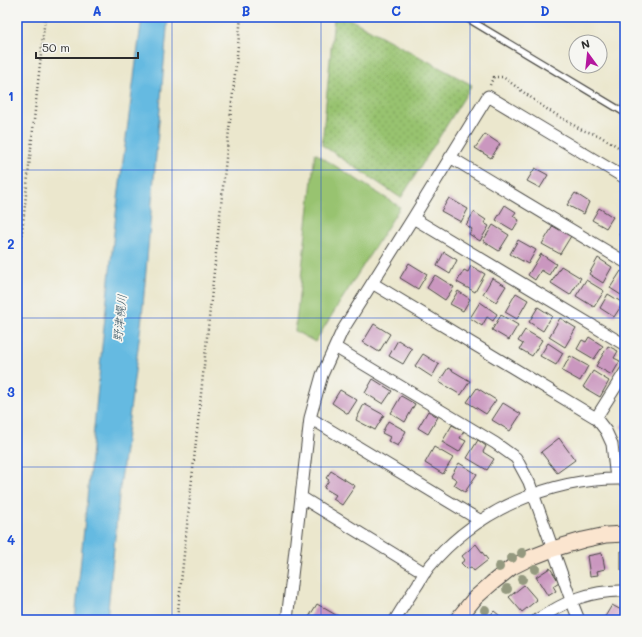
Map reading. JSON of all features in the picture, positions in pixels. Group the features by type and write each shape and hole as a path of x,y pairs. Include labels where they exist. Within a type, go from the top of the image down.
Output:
{"street":[{"path":"287,620 310,418 322,375 342,331 488,96 625,178"},
{"path":"450,157 625,262"},
{"path":"413,218 625,345"},
{"path":"372,283 596,418 606,431 612,444 621,479 575,483 533,494 497,511 481,521 445,550 428,567 395,620"},
{"path":"335,347 495,443 516,458 533,494 579,620"},
{"path":"596,418 625,372"},
{"path":"310,418 481,521"},
{"path":"301,497 425,573"},
{"path":"457,620 475,598 512,567 553,549 583,540 606,535 625,534"},
{"path":"536,620 571,600 591,594 611,591 625,591"}],"lane":[{"path":"465,17 625,113"}],"path":[{"path":"17,279 45,17"},
{"path":"177,620 241,17"},
{"path":"488,96 491,82 494,77 503,77 545,108 582,130 598,135 625,151"}],"green space":[{"path":"334,17 346,17 472,85 401,198 322,145"},
{"path":"315,153 400,207 315,342 295,331"}],"water":[{"name":"野津幌川","path":"142,17 168,17 142,317 119,496 107,620 75,620 116,214"}],"building":[{"path":"485,134 500,144 491,158 475,148"},
{"path":"535,168 548,175 540,188 527,181"},
{"path":"575,193 589,202 584,214 567,205"},
{"path":"449,198 468,209 461,222 441,211"},
{"path":"505,205 516,212 513,216 519,220 513,230 496,220"},
{"path":"599,208 613,217 606,228 592,220"},
{"path":"474,212 486,220 484,223 489,226 480,241 469,234 472,229 466,225"},
{"path":"493,225 509,235 499,251 483,241"},
{"path":"625,225 625,238 619,235"},
{"path":"553,226 571,236 560,254 542,244"},
{"path":"518,240 536,250 528,264 510,254"},
{"path":"444,252 457,260 450,274 437,266"},
{"path":"541,254 556,264 549,275 541,270 535,280 528,275"},
{"path":"598,258 612,267 603,283 589,274"},
{"path":"409,263 427,274 418,289 400,278"},
{"path":"471,266 485,274 475,292 457,282 464,270 468,272"},
{"path":"561,266 581,278 570,295 551,283"},
{"path":"621,271 625,273 625,290 621,295 610,288"},
{"path":"435,275 454,287 445,300 427,288"},
{"path":"492,278 506,286 496,302 483,294"},
{"path":"586,280 604,291 594,307 576,296"},
{"path":"458,291 470,299 463,311 450,304"},
{"path":"516,293 528,300 517,319 505,312"},
{"path":"608,294 623,303 614,317 600,308"},
{"path":"480,302 497,314 493,321 487,317 482,326 470,318"},
{"path":"538,307 552,316 543,331 529,322"},
{"path":"501,315 518,325 509,340 492,330"},
{"path":"560,318 576,328 565,347 549,337"},
{"path":"374,324 390,334 379,352 363,342"},
{"path":"525,330 542,340 532,356 520,349 523,344 518,341"},
{"path":"589,337 603,346 594,359 577,349 582,340 586,342"},
{"path":"398,340 412,349 403,364 389,356"},
{"path":"548,343 563,353 556,365 540,356"},
{"path":"608,346 618,351 614,358 620,361 612,375 596,366"},
{"path":"423,354 439,364 432,377 415,366"},
{"path":"570,356 588,366 580,381 562,371"},
{"path":"448,368 470,381 461,395 439,382"},
{"path":"593,371 609,381 600,397 583,387"},
{"path":"373,379 392,391 383,404 365,393"},
{"path":"477,388 496,400 486,414 467,402"},
{"path":"340,390 357,400 348,414 332,403"},
{"path":"401,396 415,404 405,422 391,413"},
{"path":"503,403 521,414 510,431 492,420"},
{"path":"364,404 384,415 375,430 356,420"},
{"path":"428,411 438,417 428,434 418,428"},
{"path":"625,420 625,431 620,427"},
{"path":"388,421 406,431 398,446 388,441 390,437 382,433"},
{"path":"452,425 464,431 460,438 466,441 459,452 442,442"},
{"path":"559,438 575,460 557,473 541,452"},
{"path":"478,440 486,446 483,452 494,459 487,470 467,458"},
{"path":"434,447 453,458 443,474 425,463"},
{"path":"459,463 477,474 465,492 454,485 457,480 451,476"},
{"path":"331,471 355,486 342,505 333,499 336,495 324,488 329,480 326,478"},
{"path":"476,544 488,560 474,571 471,567 467,569 461,563 465,560 462,556"},
{"path":"621,551 625,551 625,570 621,570"},
{"path":"602,553 605,569 597,571 598,575 590,576 587,556"},
{"path":"550,568 559,582 553,586 556,591 548,596 536,577"},
{"path":"524,585 537,600 522,612 509,597"},
{"path":"317,604 341,618 340,620 307,620"},
{"path":"612,605 625,612 621,620 603,620"},
{"path":"494,611 505,620 486,620"}]}
